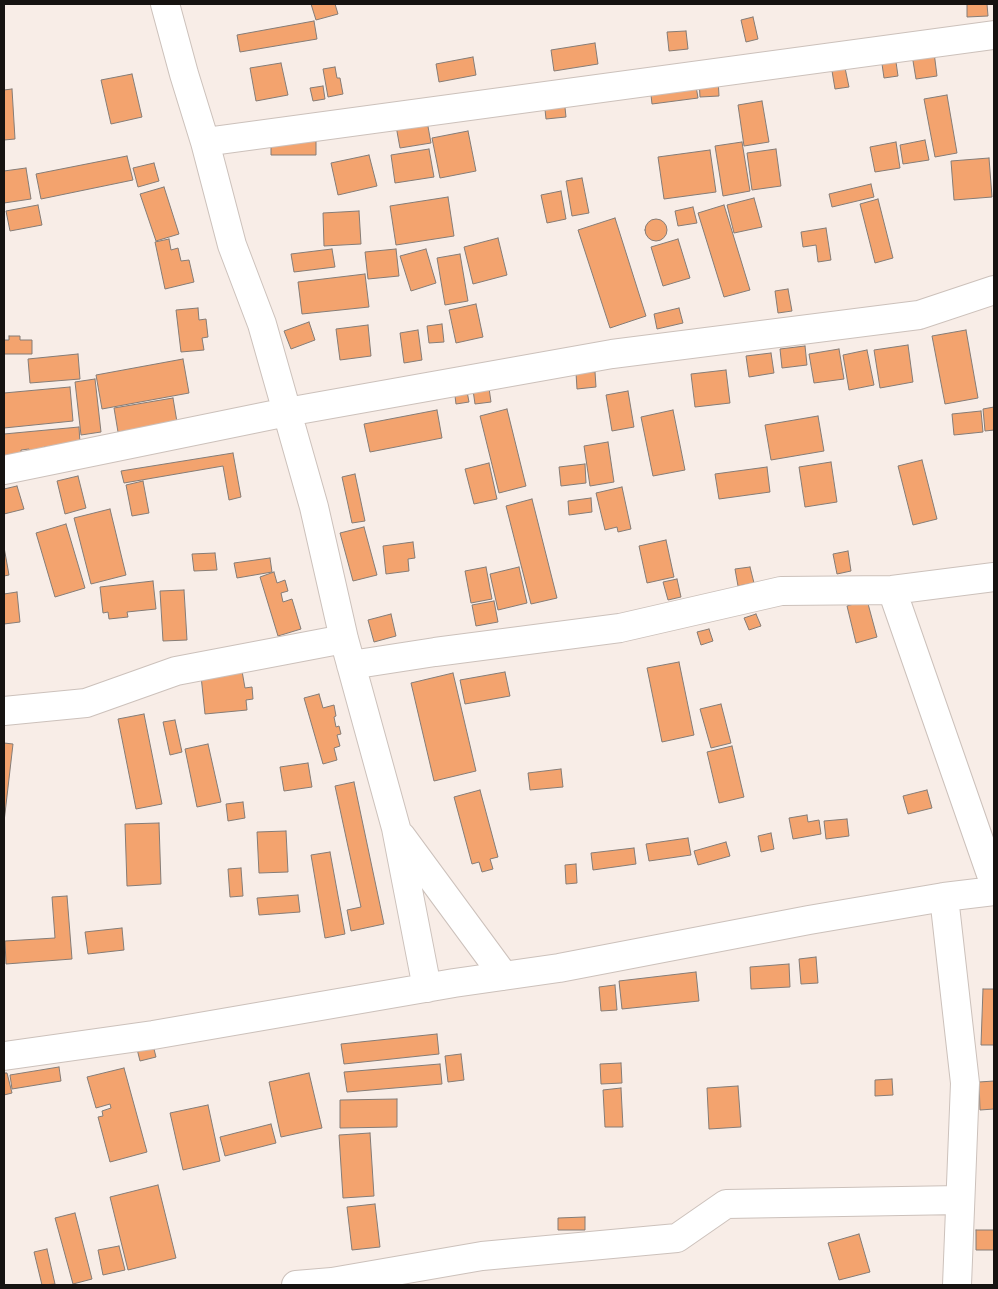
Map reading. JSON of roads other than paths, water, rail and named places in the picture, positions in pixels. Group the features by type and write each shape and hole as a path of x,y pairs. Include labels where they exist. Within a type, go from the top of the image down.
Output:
{"street":[{"path":"165,4 232,244 262,324 314,507 347,652 396,828 427,988"},
{"path":"205,142 994,35"},
{"path":"4,470 286,412 612,354 918,315 994,290"},
{"path":"4,711 86,703 176,671 347,652 435,652 620,628 781,591 892,590 994,577"},
{"path":"892,590 994,883"},
{"path":"396,828 504,976"},
{"path":"4,1056 153,1036 427,988 559,968 809,920 944,897 994,891"},
{"path":"944,897 965,1083 957,1285"},
{"path":"289,1285 332,1282 482,1256 677,1238 726,1204 960,1200"}]}
